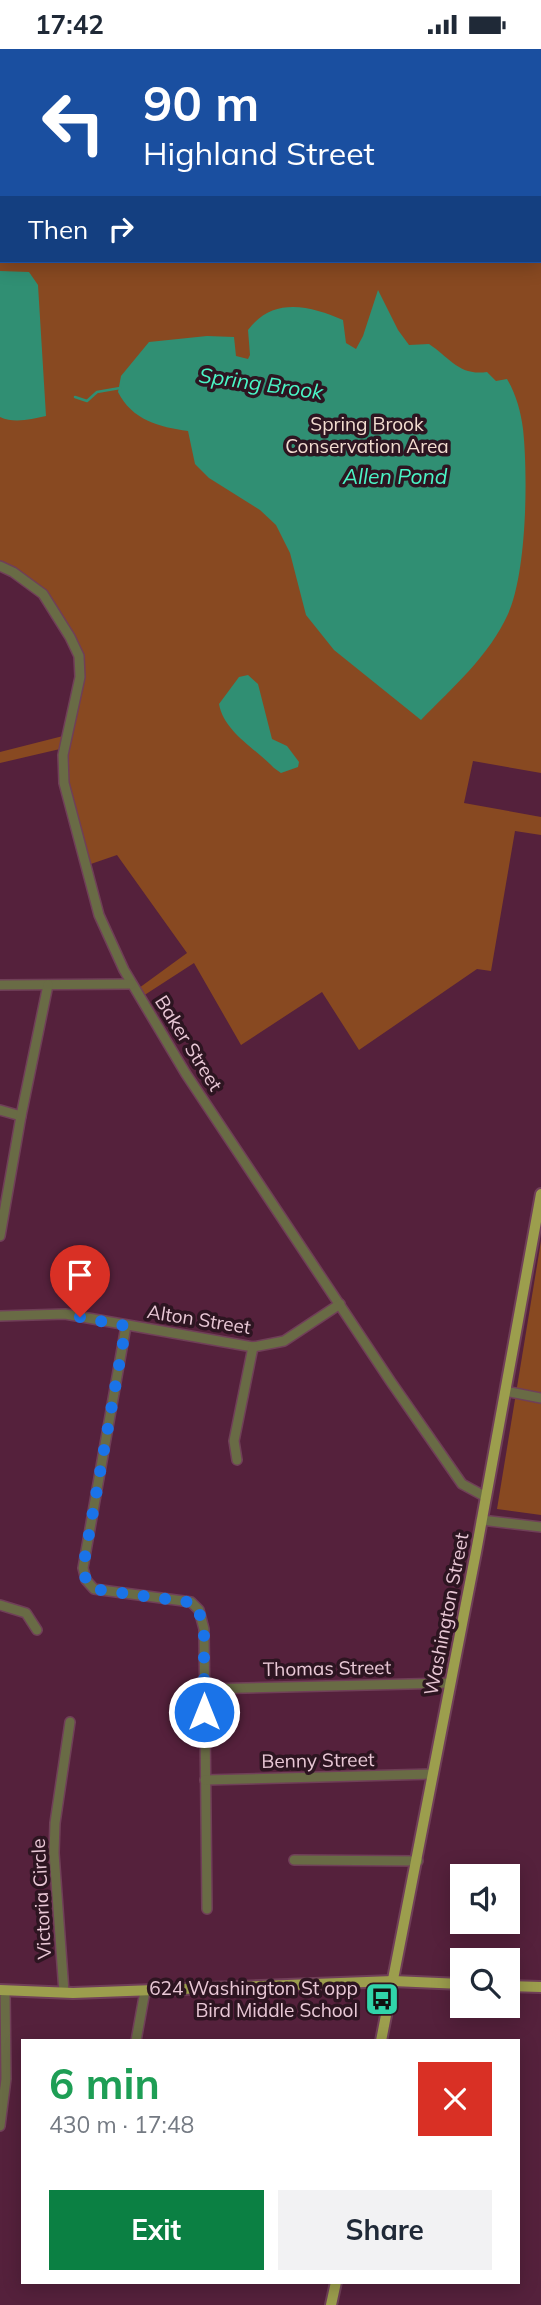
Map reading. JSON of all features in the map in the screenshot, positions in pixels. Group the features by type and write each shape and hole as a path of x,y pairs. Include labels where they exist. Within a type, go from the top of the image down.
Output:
{"main road":[{"name":"Washington Street","path":"382,2039 418,1861 541,1194"},
{"path":"2,1990 145,1991 393,1981 450,1983"},
{"path":"520,1986 541,1987"},
{"path":"331,2305 335,2284"}],"street":[{"name":"Baker Street","path":"0,566 43,594 79,656 80,677 64,755 64,783 99,915 131,984 192,1084 462,1484 486,1497"},
{"path":"0,985 131,984"},
{"path":"0,1236 48,985"},
{"path":"0,1110 21,1116"},
{"name":"Alton Street","path":"0,1316 65,1314 253,1347 284,1341 340,1304"},
{"path":"126,1326 83,1568 84,1575 94,1589 195,1603 204,1625 207,1909"},
{"path":"237,1460 234,1441 253,1347"},
{"path":"505,1391 541,1398"},
{"path":"481,1520 541,1527"},
{"path":"0,1605 26,1613 37,1630"},
{"name":"Thomas Street","path":"204,1689 450,1683"},
{"name":"Victoria Circle","path":"64,1992 54,1853 55,1823 70,1722"},
{"name":"Benny Street","path":"205,1780 433,1774"},
{"path":"295,1860 418,1861"},
{"path":"0,2126 6,2079 2,1990"},
{"path":"136,2039 145,1991"}],"green space":[{"name":"Spring Brook Conservation Area","path":"0,263 541,263 541,773 473,761 464,803 541,817 541,835 515,831 491,971 477,969 359,1050 322,992 241,1045 194,963 143,996 139,988 187,953 117,855 85,866 63,769 81,665 49,602 0,566"},
{"path":"63,736 60,749 0,763 0,752"},
{"path":"541,1241 541,1515 497,1509"}],"water":[{"path":"0,271 29,272 38,285 46,416 17,421 0,417"},
{"name":"Allen Pond","path":"378,290 398,330 409,345 429,344 462,369 477,373 487,372 496,381 507,379 518,403 523,429 525,497 522,549 519,574 508,614 481,657 421,720 334,650 306,615 290,553 276,525 260,510 209,478 195,464 188,431 147,421 124,402 118,392 121,376 149,342 207,336 234,337 236,356 248,359 248,330 258,319 281,308 305,308 343,320 346,343 356,349"},
{"path":"248,675 258,684 272,739 287,746 299,762 298,767 281,773 241,739 222,714 219,704 239,677"}],"waterway":[{"name":"Spring Brook","path":"75,397 87,401 97,392 120,388"}],"place":[{"name":"624 Washington St opp Bird Middle School","path":"382,1999"}],"route":[{"path":"80,1317 126,1326 100,1467 84,1575 94,1589 195,1603 204,1625 204,1712"}]}
